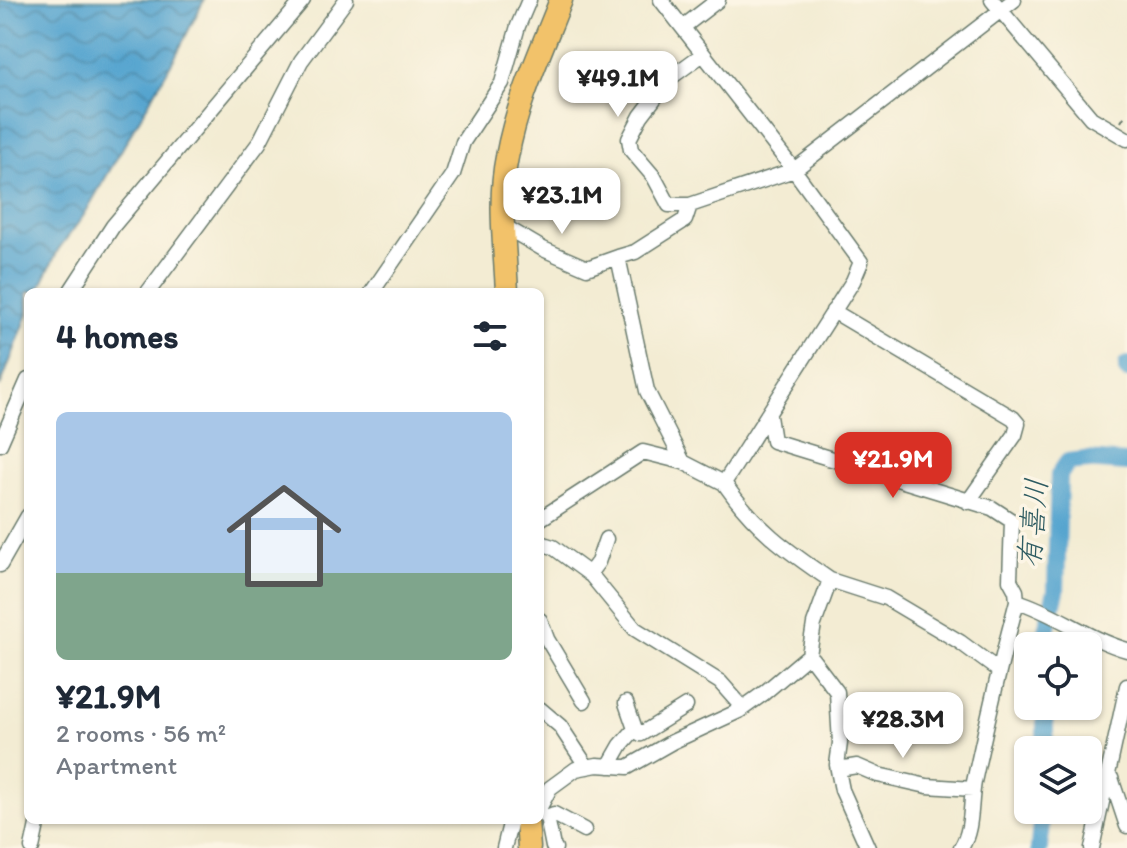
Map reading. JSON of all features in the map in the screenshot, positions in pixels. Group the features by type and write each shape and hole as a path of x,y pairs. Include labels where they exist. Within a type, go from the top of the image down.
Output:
{"highway":[{"path":"507,288 504,226 506,160 518,112 561,0"},
{"path":"529,848 536,824"}],"street":[{"path":"73,288 113,226 303,0"},
{"path":"151,288 259,143 301,61 346,0"},
{"path":"375,288 453,174 463,142 502,83 518,26 529,0"},
{"path":"661,0 794,170 861,262 853,281 724,483"},
{"path":"683,27 718,0"},
{"path":"703,54 670,78 641,116 629,139 631,150 654,177 669,205 690,205 794,170 996,5 1014,0"},
{"path":"996,5 1091,118 1127,139"},
{"path":"504,226 543,249 587,268 635,252 685,220 690,205"},
{"path":"618,257 647,391 683,462"},
{"path":"833,311 1013,418 1018,424 1015,435 968,502"},
{"path":"0,444 24,389"},
{"path":"769,416 773,441 992,508 1012,521 1010,580 1017,601 998,670 973,789 970,829 961,848"},
{"path":"544,516 643,452 683,462 724,483 777,544 830,580 886,598 960,642 998,670"},
{"path":"0,565 24,523"},
{"path":"589,574 598,562 606,539"},
{"path":"544,544 553,547 589,574 635,629 720,682 743,708"},
{"path":"544,802 550,788 576,769 628,767 743,708 809,655 814,624 830,580"},
{"path":"1017,601 1039,607 1107,644 1127,650"},
{"path":"544,631 584,701"},
{"path":"809,655 837,692 838,769 842,790 868,848"},
{"path":"1092,848 1127,686"},
{"path":"626,703 635,729 641,734 686,706"},
{"path":"544,711 563,711"},
{"path":"544,712 560,726 587,767"},
{"path":"609,766 635,729"},
{"path":"838,769 857,766 878,775 927,786 973,789"},
{"path":"1109,774 1127,826"},
{"path":"544,814 554,814 584,830"},
{"path":"32,848 37,824"},
{"path":"504,848 510,824"},
{"path":"544,824 555,848"}],"water":[{"path":"0,0 204,0 175,57 84,215 58,250 40,288 24,288 24,324 0,387"}],"waterway":[{"name":"有喜川","path":"1127,365 1127,370"},
{"name":"有喜川","path":"1046,632 1056,591 1059,475 1068,462 1127,463"},
{"name":"有喜川","path":"1045,720 1045,736"},
{"name":"有喜川","path":"1039,848 1041,824"}]}
